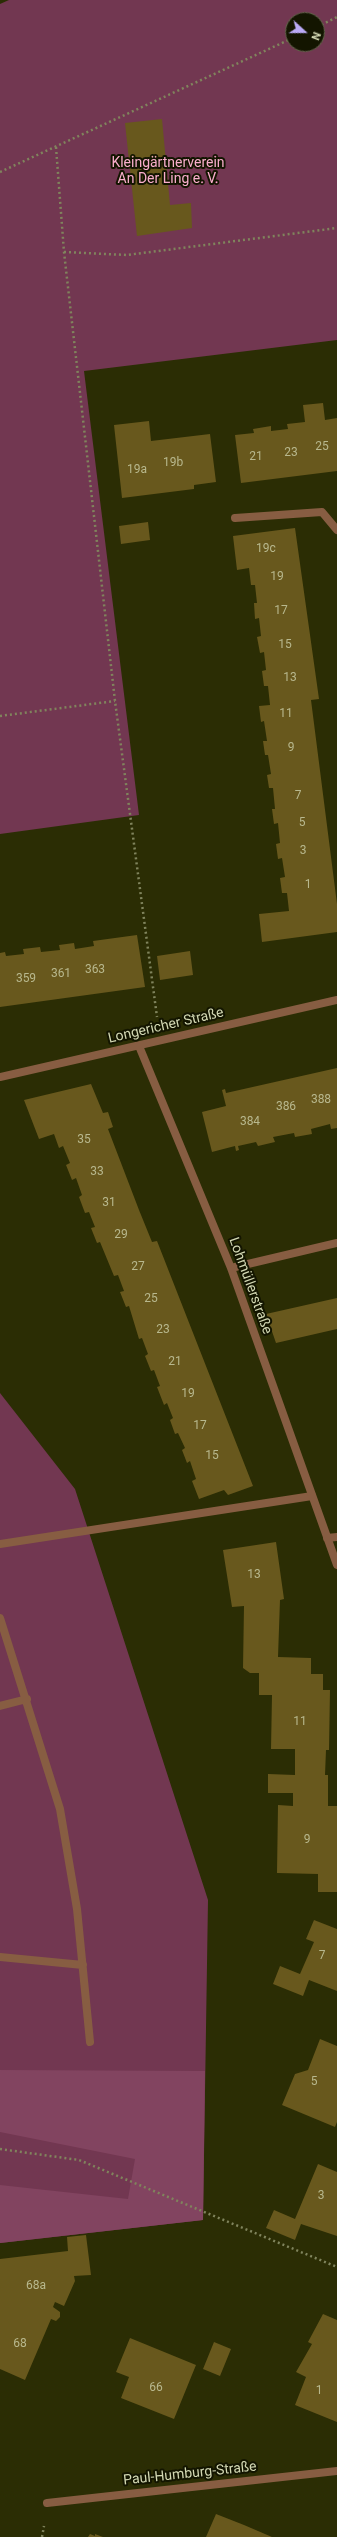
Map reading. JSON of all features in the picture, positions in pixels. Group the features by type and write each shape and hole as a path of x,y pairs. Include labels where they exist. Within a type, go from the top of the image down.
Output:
{"street":[{"path":"234,518 322,512 337,530"},
{"name":"Longericher Straße","path":"0,1077 337,1000"},
{"name":"Lohmüllerstraße","path":"139,1046 231,1268 337,1565"},
{"path":"231,1268 337,1243"},
{"path":"0,1544 312,1496"},
{"path":"327,1538 337,1537"},
{"path":"0,1618 27,1699 60,1809 77,1909 90,2042"},
{"path":"0,1706 27,1699"},
{"path":"0,1957 83,1964"},
{"name":"Paul-Humburg-Straße","path":"47,2503 337,2471"}],"path":[{"path":"325,23 337,17"},
{"path":"0,172 285,42"},
{"path":"56,147 64,252 115,701 160,1041"},
{"path":"64,252 127,255 337,228"},
{"path":"0,716 115,701"},
{"path":"0,2148 79,2160 337,2268"}],"green space":[{"name":"Kleingärtnerverein An Der Ling e. V.","path":"9,0 337,0 337,340 84,371 139,815 0,834 0,4"},
{"path":"0,1393 75,1489 208,1900 203,2220 0,2243"}],"shaded area":[{"path":"0,2070 205,2071 203,2220 0,2243 0,2185 128,2199 135,2159 0,2132"}],"building":[{"path":"162,119 170,205 191,203 192,228 137,236 125,123"},
{"path":"323,403 325,420 337,418 337,471 241,483 235,435 254,433 253,429 271,426 271,431 288,429 287,424 305,422 303,405"},
{"path":"149,421 151,441 210,434 216,482 194,485 194,489 122,498 114,425"},
{"path":"148,522 150,540 121,544 119,526"},
{"path":"295,528 319,699 311,700 337,904 337,932 262,942 259,914 289,911 287,893 282,893 280,878 285,877 282,858 278,859 276,844 280,843 278,823 274,824 272,809 275,809 273,788 269,788 267,775 271,774 268,755 265,755 263,741 267,741 264,721 261,722 259,706 270,705 268,686 264,686 262,671 266,670 264,652 260,653 257,637 261,636 259,618 255,619 254,603 257,603 255,585 251,585 249,568 237,570 233,536"},
{"path":"137,935 145,987 0,1007 0,953 5,952 6,956 24,954 23,949 40,947 41,952 60,950 59,945 74,943 75,949 94,946 93,941"},
{"path":"190,951 193,975 160,980 157,956"},
{"path":"337,1068 337,1128 331,1129 330,1124 311,1129 312,1134 295,1137 294,1133 273,1137 275,1142 258,1146 256,1142 238,1146 239,1150 236,1151 235,1146 212,1152 202,1112 226,1106 222,1090 225,1089 226,1093"},
{"path":"91,1084 103,1113 108,1112 113,1127 108,1129 139,1210 152,1242 157,1241 253,1486 228,1495 224,1490 199,1499 192,1481 196,1479 190,1461 187,1463 182,1450 185,1448 178,1433 175,1434 170,1420 173,1418 167,1403 164,1405 157,1387 160,1386 154,1370 151,1371 145,1356 148,1354 142,1338 139,1339 129,1306 126,1307 120,1292 124,1291 118,1275 114,1276 100,1242 97,1243 91,1228 95,1227 89,1212 85,1213 79,1197 82,1195 76,1178 72,1180 66,1165 70,1163 63,1146 59,1148 54,1134 39,1139 24,1100"},
{"path":"337,1298 337,1329 276,1343 266,1314"},
{"path":"276,1542 284,1599 280,1600 278,1657 311,1658 311,1674 323,1674 323,1690 330,1690 329,1750 326,1750 325,1775 328,1775 328,1806 337,1806 337,1892 318,1892 318,1874 277,1873 278,1805 293,1806 293,1793 268,1793 268,1774 295,1775 295,1749 271,1749 272,1695 259,1695 259,1673 250,1673 243,1668 244,1606 232,1607 223,1550"},
{"path":"314,1920 337,1929 337,1991 309,1980 303,1996 273,1984 280,1966 300,1974 314,1942 306,1939"},
{"path":"320,2039 337,2046 337,2122 335,2127 282,2105 295,2074 308,2070"},
{"path":"318,2164 337,2172 337,2236 301,2224 295,2240 266,2228 274,2210 295,2219"},
{"path":"86,2235 91,2275 74,2276 75,2281 64,2306 55,2302 53,2307 60,2312 60,2317 56,2321 51,2319 25,2380 0,2369 0,2259 68,2251 67,2237"},
{"path":"323,2314 337,2320 337,2422 295,2405 306,2377 296,2372 312,2344 308,2342"},
{"path":"130,2338 196,2365 174,2419 121,2398 129,2377 116,2372"},
{"path":"214,2342 231,2349 220,2376 203,2369"},
{"path":"216,2514 244,2525 272,2537 206,2537"},
{"path":"90,2534 95,2536 95,2534 103,2537 88,2537"}]}
